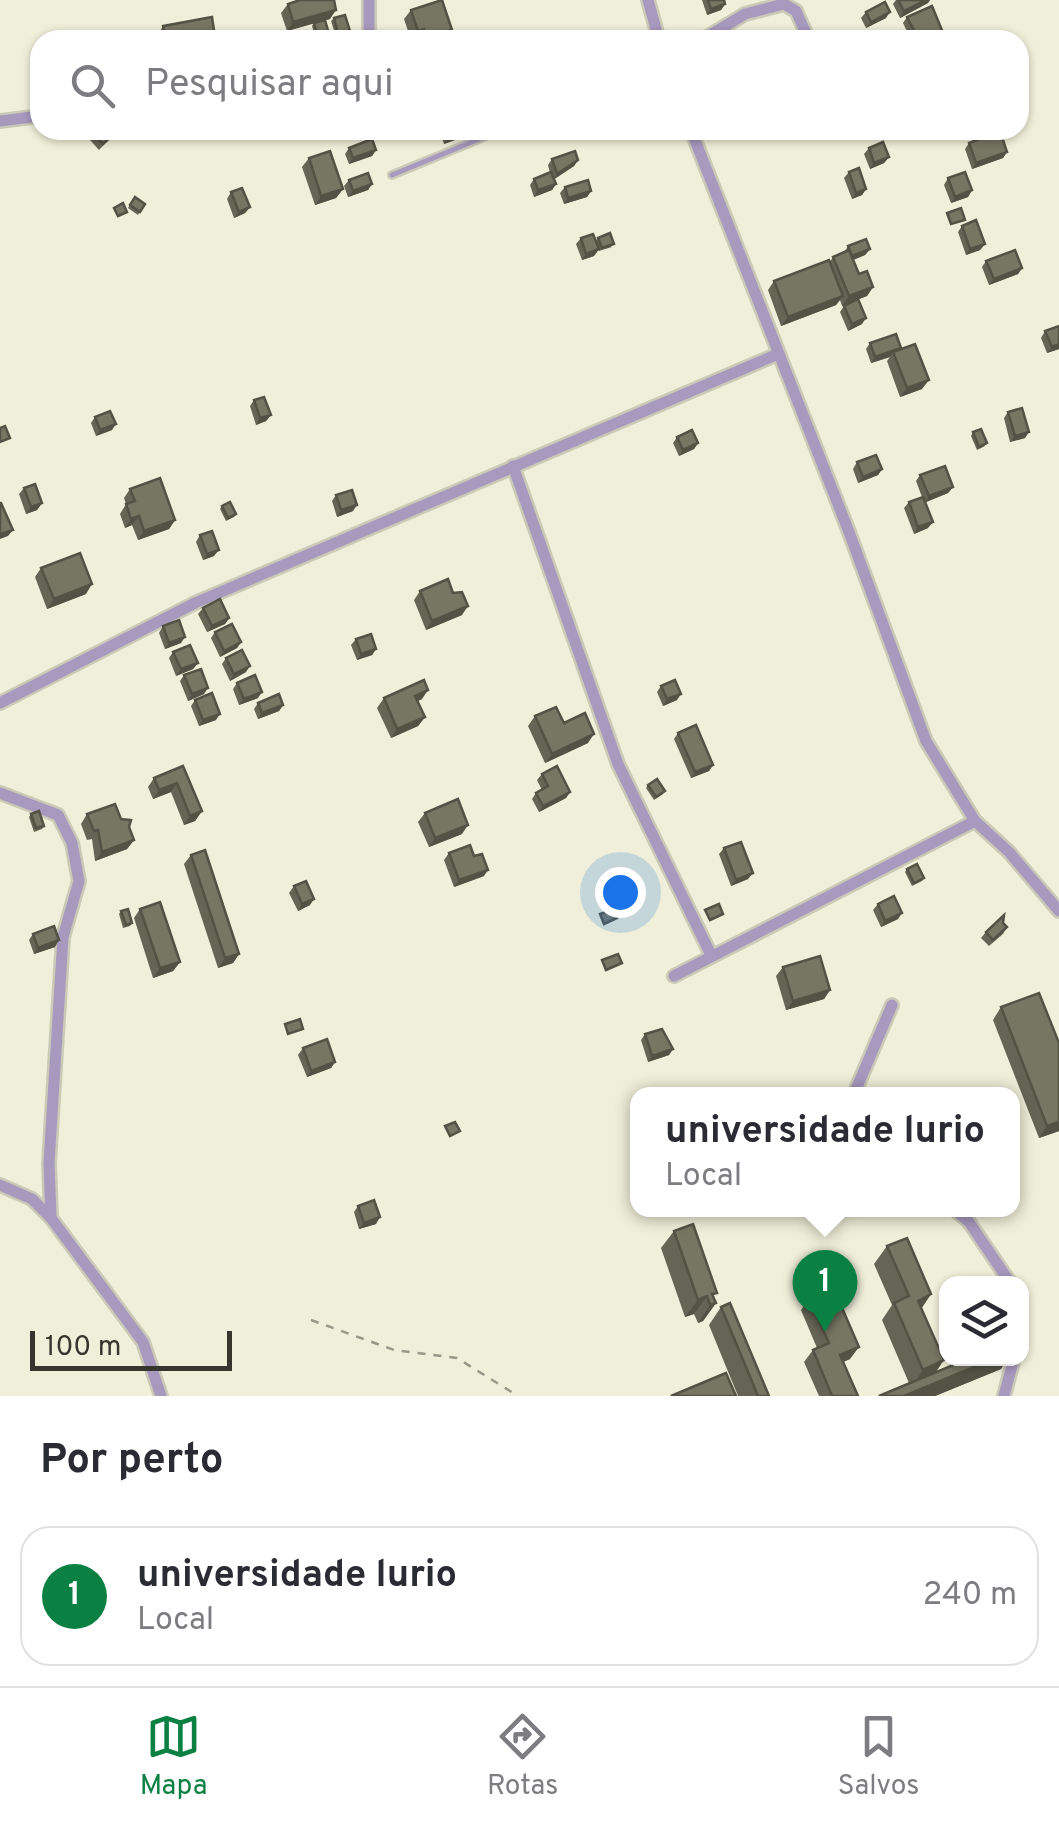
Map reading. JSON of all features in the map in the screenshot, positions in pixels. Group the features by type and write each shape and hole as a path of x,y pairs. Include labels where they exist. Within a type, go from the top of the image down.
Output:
{"street":[{"path":"368,0 369,30"},
{"path":"648,0 656,30"},
{"path":"719,30 745,14 784,4 796,10 805,30"},
{"path":"0,122 30,118"},
{"path":"695,140 926,741 976,821 1059,911"},
{"path":"0,703 195,604 778,354"},
{"path":"513,466 618,764 712,955"},
{"path":"0,793 58,815 72,843 80,881 64,937 48,1163 51,1218"},
{"path":"674,976 976,821"},
{"path":"857,1087 892,1005"},
{"path":"0,1186 32,1199 51,1218 143,1342 161,1396"},
{"path":"964,1217 1006,1276"},
{"path":"1004,1396 1012,1366"}],"lane":[{"path":"392,175 477,140"}],"path":[{"path":"311,1320 394,1350 457,1358 518,1396"}],"building":[{"path":"334,0 336,10 293,22 288,4"},
{"path":"442,0 452,30 418,30 411,10"},
{"path":"708,0 724,0 725,4 711,9"},
{"path":"898,0 926,0 904,11"},
{"path":"885,2 890,12 871,22 866,12"},
{"path":"932,6 942,30 914,30 907,17"},
{"path":"345,15 350,30 337,30 334,18"},
{"path":"212,17 214,30 164,30 163,26"},
{"path":"325,20 328,30 316,30 314,23"},
{"path":"372,140 376,150 353,158 349,148"},
{"path":"1003,140 1007,152 976,163 969,143"},
{"path":"883,142 889,157 874,163 869,148"},
{"path":"330,151 343,189 321,196 309,158"},
{"path":"575,151 578,160 557,174 552,159"},
{"path":"859,168 866,189 856,193 849,172"},
{"path":"551,172 556,184 538,190 534,179"},
{"path":"965,172 972,190 955,197 948,178"},
{"path":"368,173 372,184 353,191 349,180"},
{"path":"588,180 591,191 568,198 565,187"},
{"path":"242,188 250,207 239,212 231,192"},
{"path":"135,197 145,204 140,212 130,205"},
{"path":"123,203 127,212 118,216 114,208"},
{"path":"961,208 965,220 951,224 947,213"},
{"path":"976,220 985,244 970,249 962,226"},
{"path":"610,233 614,244 602,248 598,238"},
{"path":"593,234 599,249 586,254 581,238"},
{"path":"866,239 870,249 852,256 848,246"},
{"path":"849,250 859,274 867,271 873,287 849,296 833,257"},
{"path":"1015,250 1022,268 994,279 986,261"},
{"path":"829,260 843,296 788,317 774,281"},
{"path":"858,299 866,318 852,324 844,306"},
{"path":"1059,326 1059,344 1052,347 1045,331"},
{"path":"896,334 901,348 875,357 870,343"},
{"path":"915,344 929,380 907,388 893,352"},
{"path":"264,397 271,415 260,418 254,400"},
{"path":"1022,408 1029,432 1015,436 1008,412"},
{"path":"110,411 116,424 100,430 95,417"},
{"path":"5,426 10,438 0,442 0,428"},
{"path":"981,429 987,443 979,447 973,432"},
{"path":"692,430 698,443 683,450 677,437"},
{"path":"876,455 882,469 863,477 857,462"},
{"path":"945,466 953,487 929,496 920,475"},
{"path":"160,478 175,520 144,531 139,516 131,519 126,504 135,501 130,489"},
{"path":"35,484 42,503 31,507 24,488"},
{"path":"352,490 357,505 341,510 336,495"},
{"path":"923,497 933,522 918,527 909,502"},
{"path":"230,502 236,514 228,518 222,506"},
{"path":"0,503 13,530 0,534"},
{"path":"212,531 219,550 207,554 200,535"},
{"path":"80,553 92,584 54,599 41,568"},
{"path":"448,579 453,593 462,592 468,606 432,621 420,591"},
{"path":"220,599 229,618 212,626 203,608"},
{"path":"179,620 185,637 169,643 163,626"},
{"path":"232,624 241,642 224,651 215,632"},
{"path":"371,634 376,649 361,654 356,639"},
{"path":"190,645 198,663 181,669 173,652"},
{"path":"242,650 250,666 234,674 226,658"},
{"path":"201,669 208,688 192,694 184,675"},
{"path":"255,675 262,692 244,699 237,683"},
{"path":"424,680 428,690 415,696 425,717 397,729 384,698"},
{"path":"675,680 681,694 667,699 661,686"},
{"path":"212,693 220,714 203,720 195,700"},
{"path":"279,694 283,705 262,713 258,703"},
{"path":"556,707 564,723 585,713 594,734 552,754 535,716"},
{"path":"696,725 713,765 695,772 678,733"},
{"path":"183,766 202,811 190,816 177,783 159,790 154,778"},
{"path":"557,766 570,792 543,806 536,793 548,786 542,774"},
{"path":"657,779 665,791 656,797 648,785"},
{"path":"458,799 468,825 435,838 425,813"},
{"path":"115,804 121,819 131,820 129,827 134,840 102,852 98,830 94,831 87,814"},
{"path":"39,811 44,826 36,828 31,814"},
{"path":"741,842 753,873 736,880 724,848"},
{"path":"470,845 474,856 482,854 488,870 459,880 449,853"},
{"path":"205,850 239,954 225,958 191,855"},
{"path":"917,864 924,878 914,883 907,869"},
{"path":"306,881 314,899 302,904 294,886"},
{"path":"894,896 902,913 885,921 878,904"},
{"path":"160,902 180,962 160,968 140,909"},
{"path":"719,904 723,914 710,920 705,910"},
{"path":"128,909 132,923 126,925 121,911"},
{"path":"614,909 617,918 604,924 600,914"},
{"path":"1004,915 1007,927 993,940 986,932"},
{"path":"54,926 59,940 38,948 33,934"},
{"path":"618,954 622,963 606,970 602,960"},
{"path":"820,956 830,990 793,1001 783,967"},
{"path":"1039,993 1059,1043 1059,1122 1047,1126 1001,1007"},
{"path":"300,1019 303,1029 288,1034 285,1024"},
{"path":"662,1029 673,1049 652,1056 645,1034"},
{"path":"327,1039 335,1062 311,1071 303,1048"},
{"path":"455,1122 460,1131 450,1136 445,1126"},
{"path":"374,1200 380,1217 364,1223 358,1206"},
{"path":"693,1224 717,1293 712,1294 716,1303 710,1305 707,1296 698,1300 674,1231"},
{"path":"907,1238 931,1294 918,1301 939,1349 939,1362 923,1370 894,1303 909,1296 887,1246"},
{"path":"833,1287 859,1347 840,1355 858,1396 832,1396 813,1350 829,1343 809,1298"},
{"path":"730,1303 769,1396 758,1396 721,1307"},
{"path":"951,1366 977,1366 904,1396 879,1396"},
{"path":"726,1373 736,1396 671,1396"}],"place":[{"name":"universidade lurio","path":"825,1332"}]}
